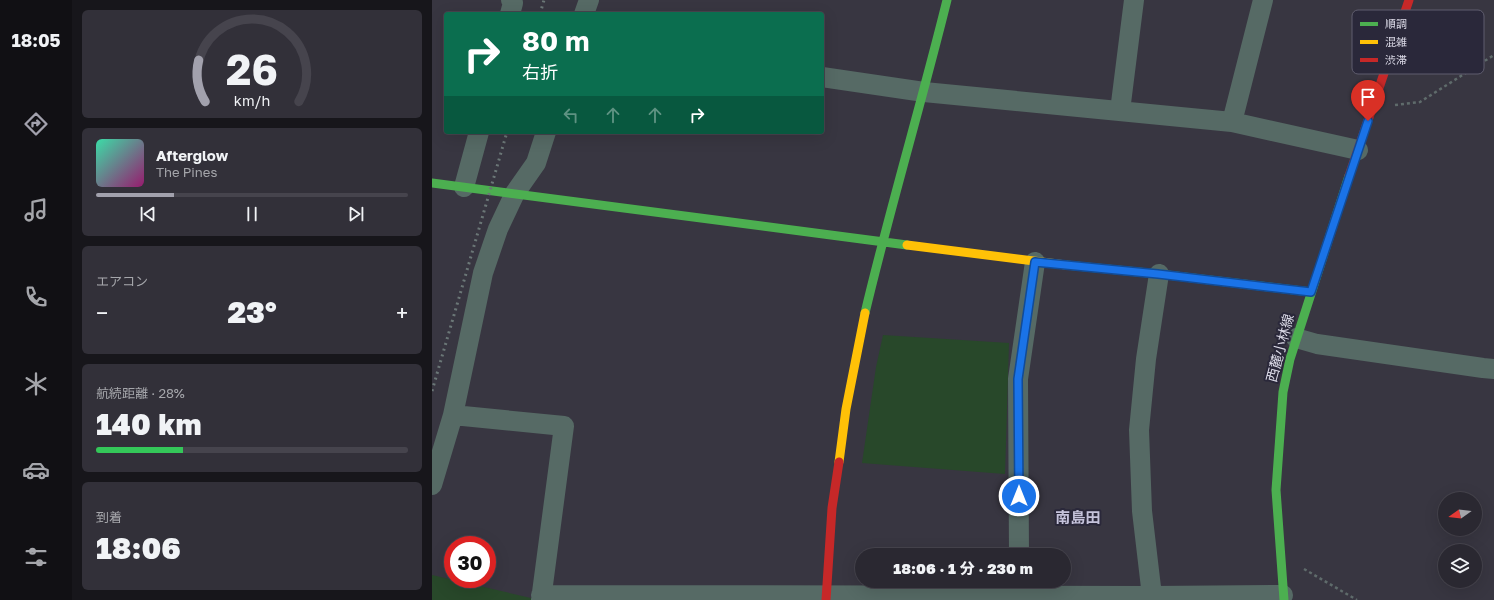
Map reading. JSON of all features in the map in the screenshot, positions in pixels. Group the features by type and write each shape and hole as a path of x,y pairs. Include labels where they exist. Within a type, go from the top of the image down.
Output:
{"street":[{"path":"511,12 513,3 512,0"},
{"path":"585,12 589,0"},
{"path":"826,598 832,508 846,409 859,338 882,242 924,92 947,0"},
{"path":"1120,110 1134,0"},
{"path":"1232,122 1263,0"},
{"name":"西麓小林線","path":"1406,10 1409,0"},
{"name":"西麓小林線","path":"1283,598 1276,490 1283,392 1296,338 1384,74"},
{"path":"824,77 924,92 1232,122 1358,150"},
{"path":"464,187 478,134"},
{"path":"432,485 453,415 483,273 498,229 515,193 536,163 545,134"},
{"path":"432,183 1035,262 1158,274 1311,292"},
{"path":"1020,548 1018,379 1035,262"},
{"path":"1152,596 1142,511 1139,430 1146,359 1158,274"},
{"path":"1296,338 1317,344 1483,368 1494,368"},
{"path":"453,415 564,426 541,598 826,598 1020,592 1283,598"}],"path":[{"path":"1484,61 1494,55"},
{"path":"1373,107 1420,102 1464,74"},
{"path":"1282,568 1300,567 1357,600"}],"green space":[{"path":"883,335 1009,343 1005,474 862,463 876,367"},
{"path":"432,575 444,578 444,588 488,588 531,598 531,600 432,600"}],"railway":[{"path":"541,12 544,0"},
{"path":"432,391 506,134"}],"traffic: fast":[{"path":"865,313 947,0"},
{"path":"1284,600 1276,490 1283,392 1290,359 1349,176"},
{"path":"432,183 907,245"},
{"path":"1066,265 1159,274 1311,292"}],"traffic: slow":[{"path":"907,245 1066,265"},
{"path":"839,462 846,409 865,313"}],"traffic: jam":[{"path":"1406,10 1409,0"},
{"path":"1349,176 1384,74"},
{"path":"826,600 832,508 839,462"}],"district":[{"name":"南島田","path":"1078,518"}],"route":[{"path":"1019,496 1018,379 1035,262 1158,274 1311,292 1368,121"}]}
